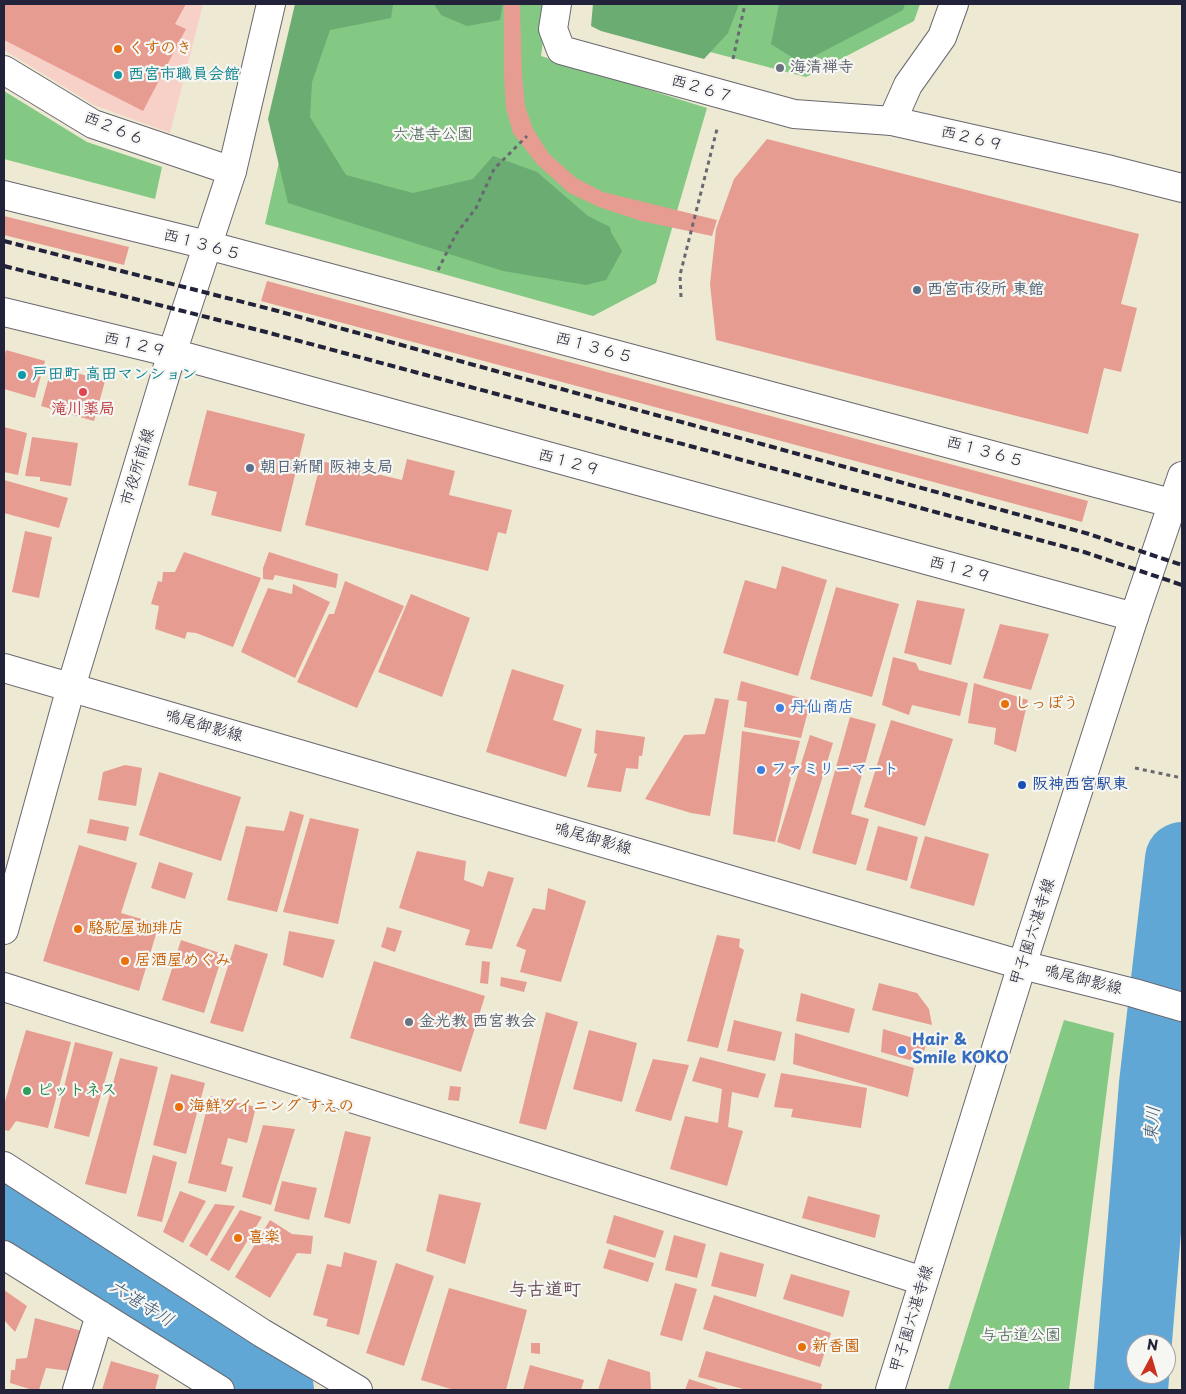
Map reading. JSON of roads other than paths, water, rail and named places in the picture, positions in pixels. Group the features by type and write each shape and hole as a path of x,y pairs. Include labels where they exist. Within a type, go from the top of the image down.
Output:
{"street":[{"name":"市役所前線","path":"4,930 71,687 172,353 232,171 271,4"},
{"name":"西２６７","path":"557,4 553,30 561,50 794,114 892,121"},
{"path":"892,121 908,85 942,36 954,4"},
{"name":"西２６６","path":"4,70 93,124 232,171"},
{"name":"西２６９","path":"892,121 1111,170 1182,188"},
{"name":"西１３６５","path":"4,195 207,245 1178,504"},
{"name":"西１２９","path":"4,312 172,353 1134,617"},
{"name":"甲子園六湛寺線","path":"890,1390 1022,965 1134,617 1178,504 1182,476"},
{"name":"鳴尾御影線","path":"4,668 1022,965 1182,1007"},
{"path":"4,987 923,1281"},
{"path":"4,1166 262,1333 358,1390"},
{"path":"4,1255 220,1390"},
{"path":"77,1390 100,1315"}],"waterway":[{"name":"東川","path":"1131,1390 1156,1084 1182,859"},
{"name":"六湛寺川","path":"4,1218 277,1390"}],"railway":[{"path":"4,241 274,310 1089,534 1182,565"},
{"path":"4,266 266,332 1084,552 1182,585"}],"place":[{"name":"くすのき","path":"118,49"},
{"name":"海清禅寺","path":"780,68"},
{"name":"西宮市職員会館","path":"118,75"},
{"name":"西宮市役所 東館","path":"917,290"},
{"name":"戸田町 高田マンション","path":"22,375"},
{"name":"滝川薬局","path":"83,392"},
{"name":"朝日新聞 阪神支局","path":"250,468"},
{"name":"しっぽう","path":"1005,704"},
{"name":"丹仙商店","path":"780,708"},
{"name":"ファミリーマート","path":"761,770"},
{"name":"阪神西宮駅東","path":"1022,785"},
{"name":"駱駝屋珈琲店","path":"78,929"},
{"name":"居酒屋めぐみ","path":"125,961"},
{"name":"金光教 西宮教会","path":"409,1022"},
{"name":"Hair & Smile KOKO","path":"902,1050"},
{"name":"ピットネス","path":"27,1091"},
{"name":"海鮮ダイニング すえの","path":"179,1107"},
{"name":"喜楽","path":"238,1238"},
{"name":"新香園","path":"802,1347"}],"district":[{"name":"与古道町","path":"545,1290"}],"park label":[{"name":"六湛寺公園","path":"433,135"},
{"name":"与古道公園","path":"1021,1336"}]}
